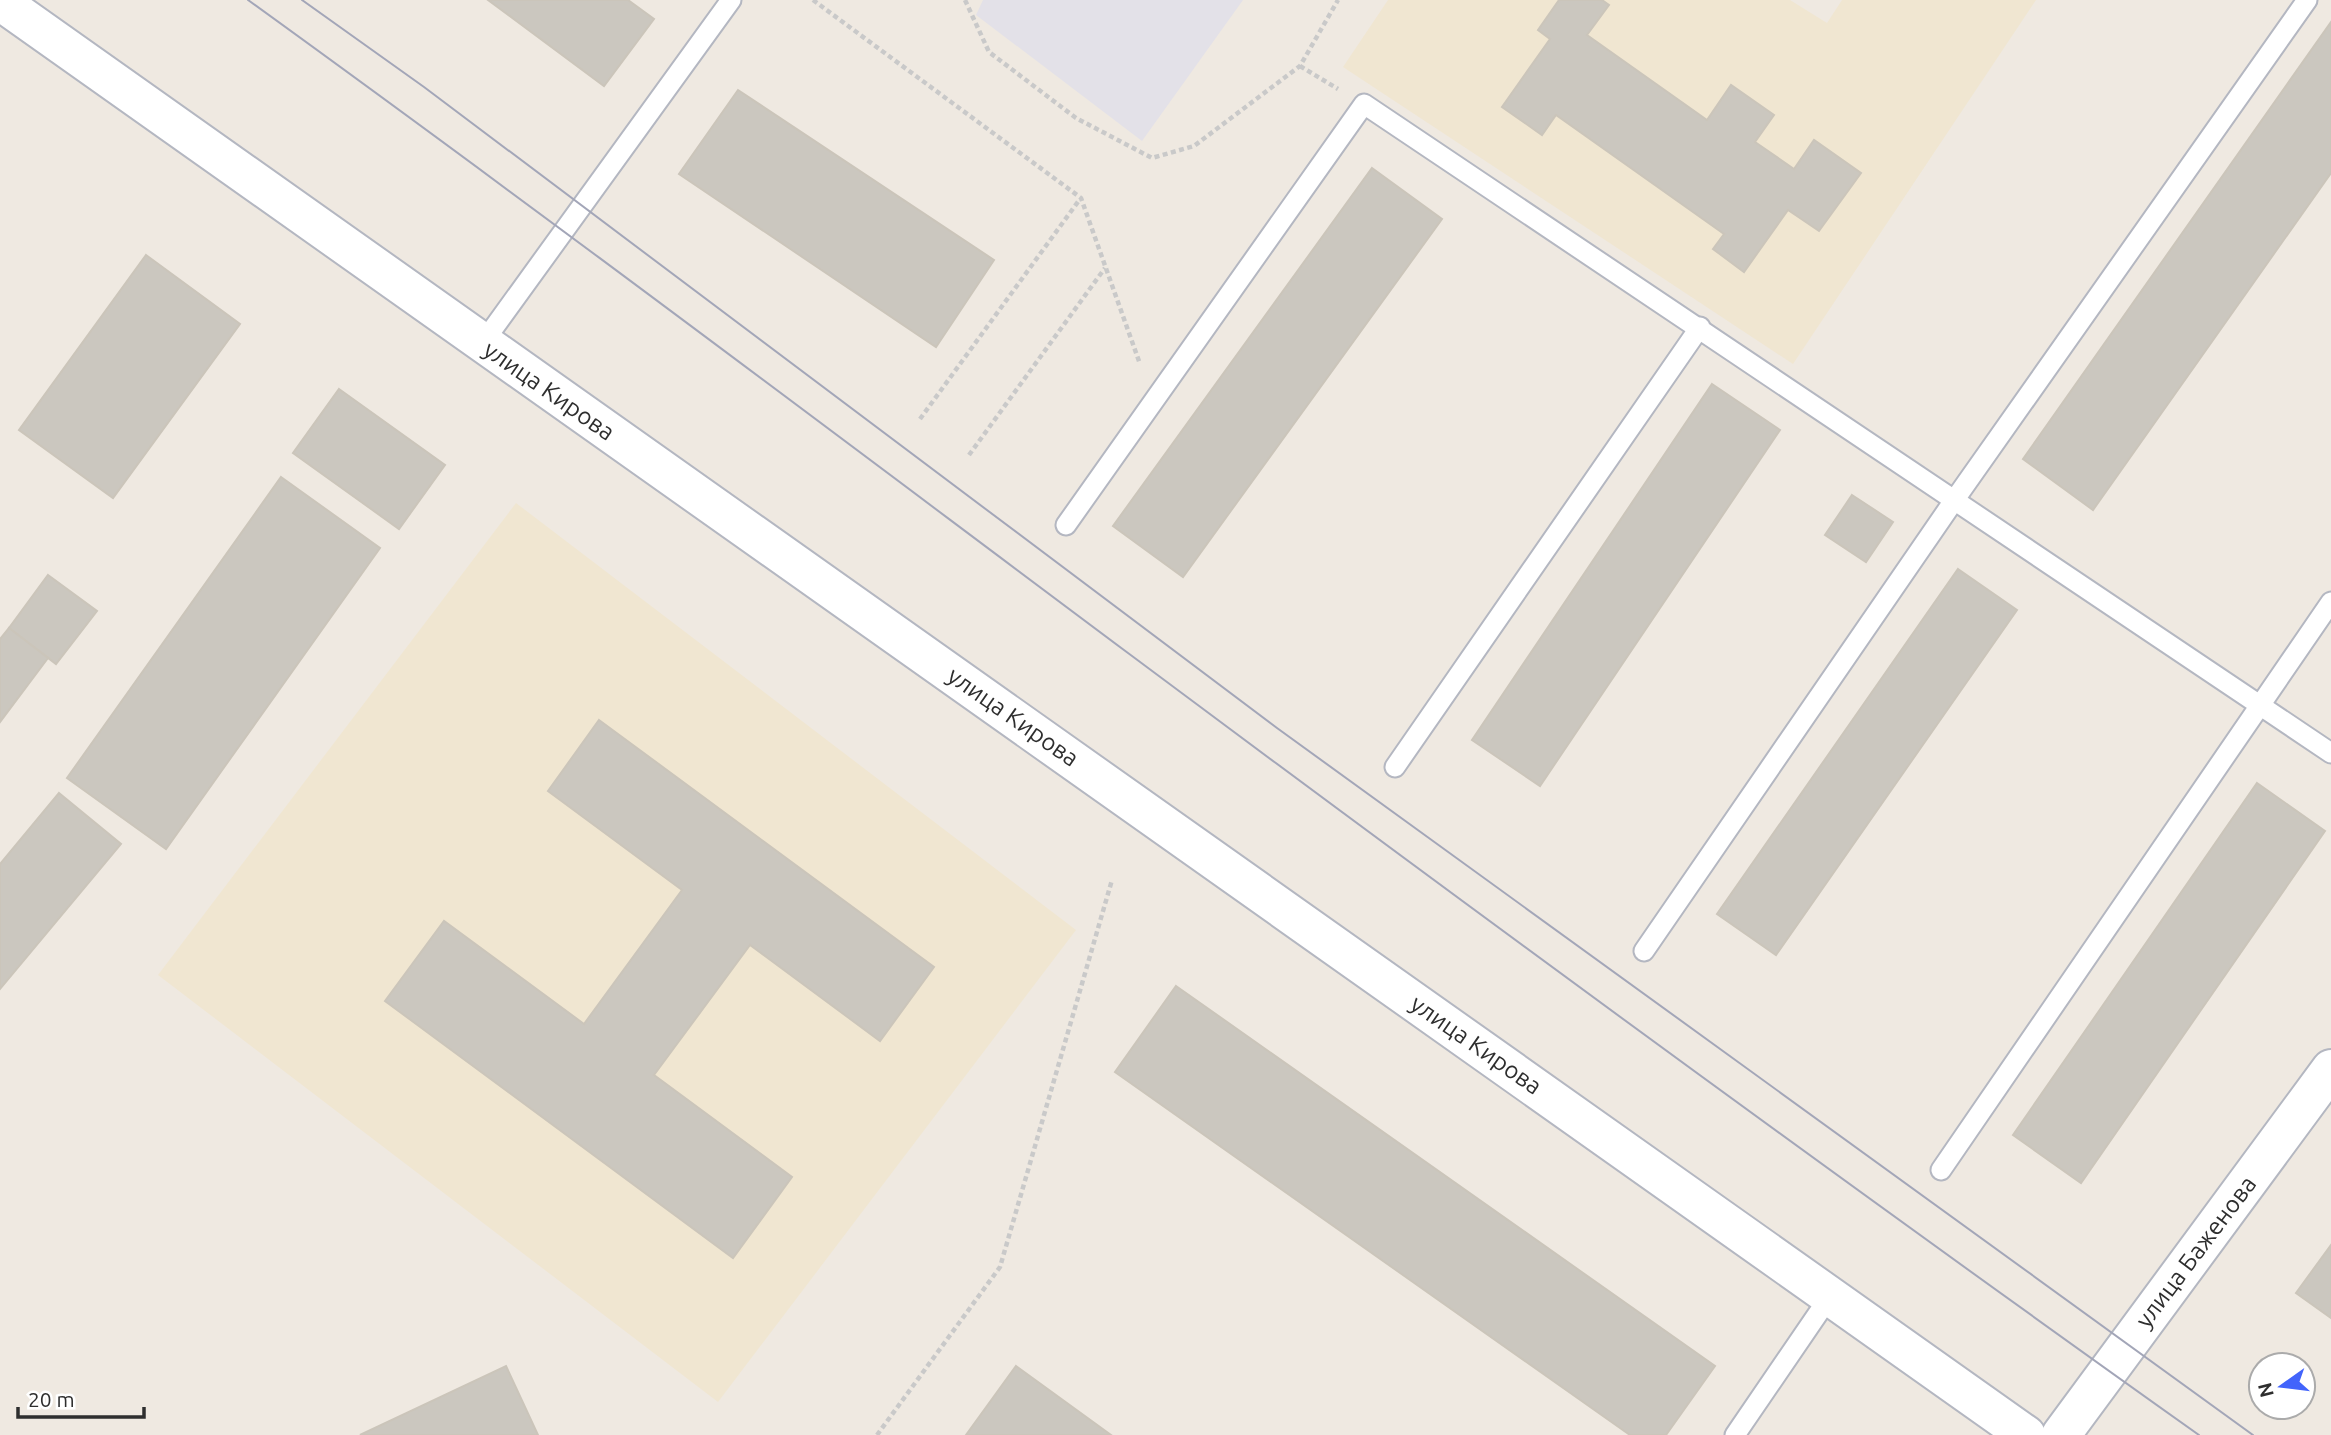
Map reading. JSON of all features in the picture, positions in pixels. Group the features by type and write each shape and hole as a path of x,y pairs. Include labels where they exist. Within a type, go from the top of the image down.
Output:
{"street":[{"name":"улица Кирова","path":"0,1 2026,1435"},
{"name":"улица Баженова","path":"2061,1435 2331,1069"}],"lane":[{"path":"482,344 731,0"},
{"path":"1644,951 1953,502 2306,0"},
{"path":"1066,525 1364,104 1700,327 1953,502 2331,753"},
{"path":"1395,767 1700,327"},
{"path":"1941,1170 2331,602"},
{"path":"1735,1435 1830,1296"}],"path":[{"path":"813,0 1081,198 1153,401"},
{"path":"965,0 989,52 1076,118 1152,158 1194,146 1300,66 1338,0"},
{"path":"1300,66 1364,104"},
{"path":"920,419 1081,198"},
{"path":"968,455 1105,267"},
{"path":"877,1435 1000,1267 1112,880"}],"shaded area":[{"path":"983,0 1243,0 1142,141 976,15"},
{"path":"1388,0 1790,0 1827,23 1842,0 2036,0 1793,364 1343,67"},
{"path":"516,503 1076,930 718,1402 158,975"}],"building":[{"path":"488,0 628,0 654,19 604,86"},
{"path":"1559,0 1602,0 1609,5 1587,35 1707,120 1731,85 1774,115 1755,142 1794,169 1814,140 1861,173 1819,231 1788,210 1744,272 1713,249 1724,234 1556,115 1542,135 1502,107 1550,39 1538,30"},
{"path":"2331,22 2331,173 2093,510 2023,459"},
{"path":"738,90 994,260 936,347 679,174"},
{"path":"1372,168 1442,219 1183,577 1113,526"},
{"path":"146,255 240,324 113,498 19,430"},
{"path":"1712,384 1780,430 1540,786 1472,740"},
{"path":"339,389 445,465 399,529 293,453"},
{"path":"281,477 380,548 166,849 67,778"},
{"path":"1852,495 1893,522 1866,562 1825,535"},
{"path":"1958,569 2017,610 1776,955 1717,914"},
{"path":"48,575 97,611 56,664 9,628"},
{"path":"9,628 48,658 0,722 0,639"},
{"path":"599,720 934,967 880,1041 750,945 654,1075 792,1177 733,1258 385,1001 444,921 584,1024 682,890 548,791"},
{"path":"2257,783 2325,831 2081,1183 2013,1135"},
{"path":"59,793 121,844 0,989 0,864"},
{"path":"1176,986 1715,1366 1666,1435 1630,1435 1115,1072"},
{"path":"2331,1245 2331,1318 2296,1293"},
{"path":"506,1366 538,1435 360,1435"},
{"path":"1016,1366 1111,1435 966,1435"}],"tram line":[{"path":"248,0 1528,949 2199,1435"},
{"path":"302,0 424,87 1277,728 2253,1435"}]}
